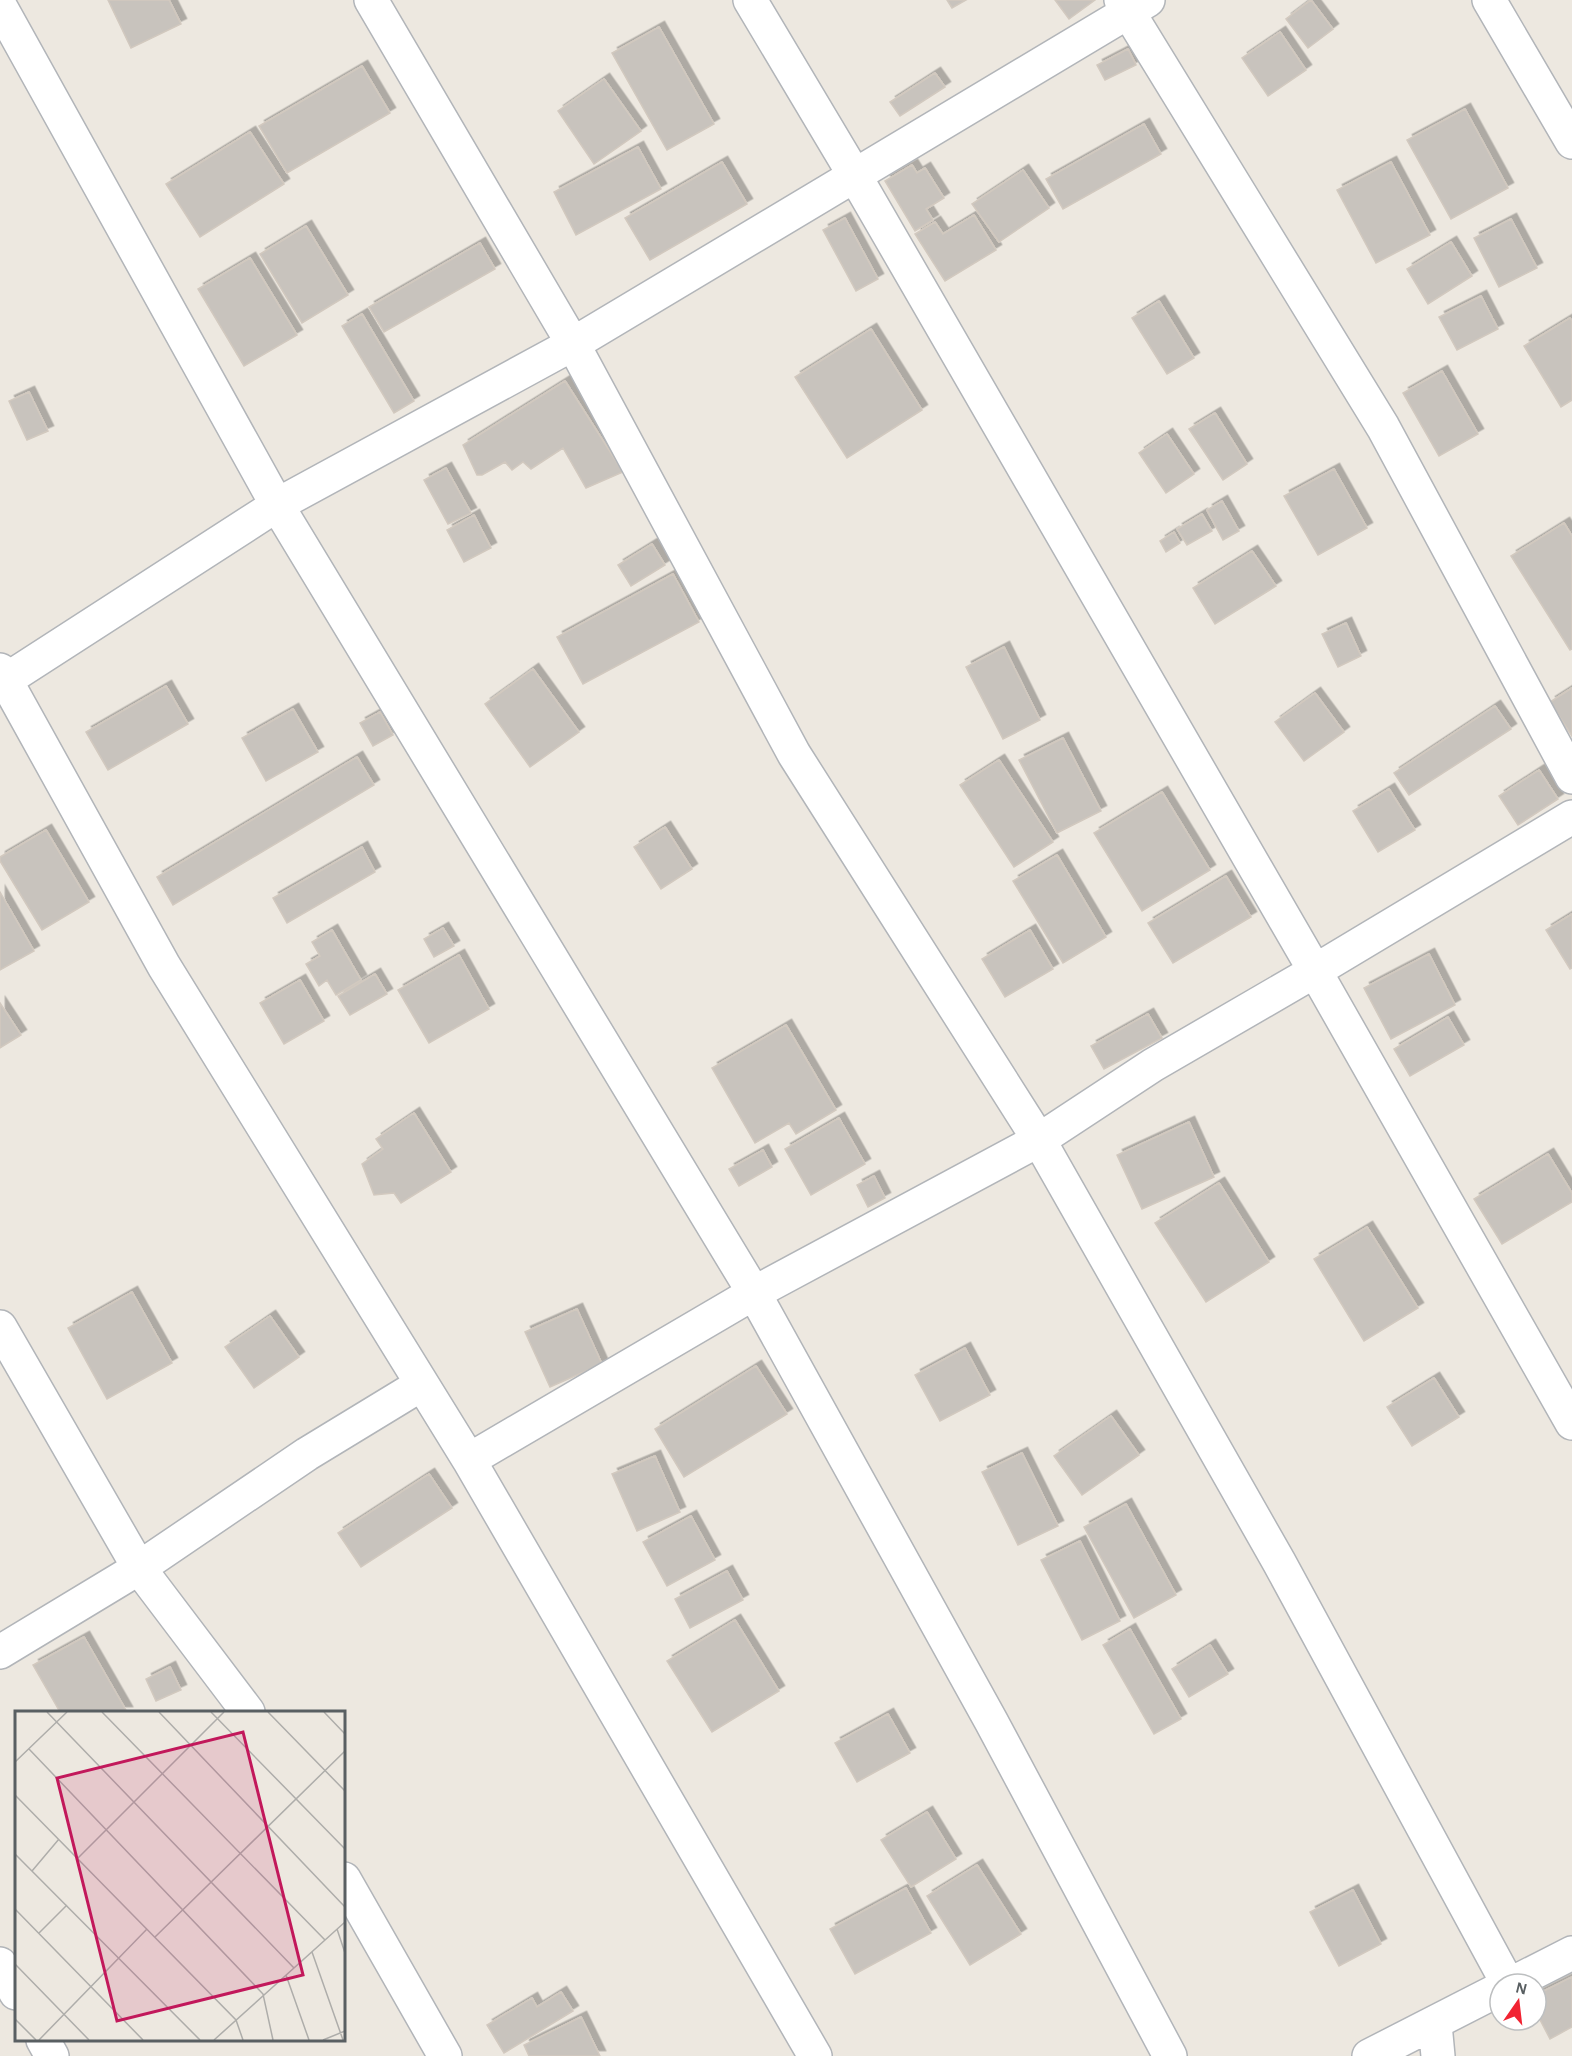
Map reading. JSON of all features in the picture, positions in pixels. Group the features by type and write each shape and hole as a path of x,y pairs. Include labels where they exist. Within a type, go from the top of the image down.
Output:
{"street":[{"path":"371,0 573,344 795,754 1039,1140 1279,1562 1502,1972"},
{"path":"750,0 855,176 1315,971 1572,1423"},
{"path":"1488,0 1572,142"},
{"path":"815,2056 469,1460 164,966 3,675 277,505 573,344 855,176 1132,4 1383,427 1572,777"},
{"path":"0,6 277,505 754,1293 991,1721 1170,2056"},
{"path":"469,1460 754,1293 1039,1140 1153,1065 1572,817"},
{"path":"0,1327 139,1568 246,1711"},
{"path":"0,1652 139,1568 307,1454 422,1384"},
{"path":"345,1881 445,2056"},
{"path":"1533,1972 1572,1953"},
{"path":"0,1964 15,1991"},
{"path":"1369,2056 1488,1995"},
{"path":"1435,2024 1438,2056"},
{"path":"44,2041 52,2056"}],"building":[{"path":"108,0 169,0 181,24 131,48"},
{"path":"947,0 966,0 952,8"},
{"path":"1055,0 1095,0 1069,19"},
{"path":"1311,0 1333,29 1308,48 1286,19"},
{"path":"659,27 714,124 667,150 612,53"},
{"path":"1280,32 1306,70 1268,96 1242,58"},
{"path":"1128,49 1136,65 1105,80 1097,65"},
{"path":"362,66 390,113 287,173 259,126"},
{"path":"935,73 945,87 900,116 890,102"},
{"path":"604,79 641,131 594,164 558,111"},
{"path":"1465,109 1508,188 1451,219 1407,140"},
{"path":"1144,124 1161,154 1063,209 1046,179"},
{"path":"250,132 284,184 200,237 166,184"},
{"path":"638,147 661,189 576,235 554,192"},
{"path":"722,162 747,204 650,260 625,218"},
{"path":"1391,162 1430,235 1376,263 1337,190"},
{"path":"912,165 917,173 925,168 944,198 926,209 933,220 915,231 885,181"},
{"path":"1023,170 1049,208 999,242 972,204"},
{"path":"974,215 996,250 945,281 915,234 935,222 943,234"},
{"path":"845,218 878,279 856,291 823,230"},
{"path":"1511,219 1537,268 1499,287 1474,238"},
{"path":"306,226 348,295 302,323 260,254"},
{"path":"1451,242 1472,276 1428,304 1407,269"},
{"path":"480,243 495,269 384,332 369,307"},
{"path":"250,258 297,335 244,366 198,289"},
{"path":"1481,296 1498,329 1457,350 1439,317"},
{"path":"1159,301 1194,358 1167,374 1132,318"},
{"path":"362,314 414,401 394,413 342,326"},
{"path":"1570,318 1572,321 1572,400 1561,407 1524,346"},
{"path":"871,329 922,410 847,458 795,377"},
{"path":"1442,371 1478,434 1439,456 1403,393"},
{"path":"565,381 623,472 586,488 563,448 531,469 523,462 512,470 505,462 482,475 477,475 463,445"},
{"path":"29,392 48,431 27,440 9,401"},
{"path":"1215,413 1247,464 1223,480 1189,429"},
{"path":"1167,434 1194,474 1166,493 1139,453"},
{"path":"446,468 471,513 448,524 424,480"},
{"path":"1334,469 1367,528 1318,555 1284,496"},
{"path":"1222,501 1239,531 1223,540 1207,510"},
{"path":"1202,514 1212,531 1187,545 1177,529"},
{"path":"474,515 491,548 464,562 447,530"},
{"path":"1564,523 1572,536 1572,649 1570,650 1511,556"},
{"path":"1174,532 1180,543 1166,552 1160,541"},
{"path":"652,544 665,565 631,586 618,565"},
{"path":"1252,551 1276,586 1215,624 1193,588"},
{"path":"673,574 699,622 583,684 557,637"},
{"path":"1346,623 1361,656 1338,667 1322,634"},
{"path":"1004,647 1040,720 1003,739 966,667"},
{"path":"533,669 579,732 530,767 485,704"},
{"path":"166,686 188,724 108,770 86,732"},
{"path":"1572,688 1572,736 1550,702"},
{"path":"1315,693 1344,732 1304,761 1275,722"},
{"path":"1495,706 1511,729 1409,795 1394,773"},
{"path":"293,709 318,752 266,781 242,738"},
{"path":"380,712 393,735 373,746 360,723"},
{"path":"1063,738 1101,811 1057,833 1019,760"},
{"path":"357,757 374,785 173,905 157,877"},
{"path":"999,760 1053,842 1014,867 960,785"},
{"path":"1539,770 1558,799 1518,825 1499,796"},
{"path":"1389,789 1415,830 1378,852 1353,811"},
{"path":"1162,792 1210,870 1142,911 1094,833"},
{"path":"665,827 692,869 661,889 634,847"},
{"path":"46,830 89,902 42,930 0,861 0,857"},
{"path":"362,847 375,872 287,923 273,898"},
{"path":"1057,855 1106,937 1063,963 1013,881"},
{"path":"1226,876 1251,917 1173,963 1148,923"},
{"path":"0,892 34,951 0,970"},
{"path":"1572,914 1572,968 1570,969 1546,930"},
{"path":"443,928 454,946 434,957 424,939"},
{"path":"332,930 361,980 336,995 327,980 319,986 306,964 320,956 312,942"},
{"path":"1030,930 1053,969 1005,997 982,959"},
{"path":"1429,954 1455,1005 1391,1039 1364,988"},
{"path":"459,955 489,1009 429,1043 398,990"},
{"path":"375,974 387,994 350,1015 338,996"},
{"path":"300,980 324,1021 284,1044 260,1003"},
{"path":"0,1003 21,1035 0,1048"},
{"path":"1148,1014 1162,1038 1104,1069 1091,1046"},
{"path":"1448,1017 1464,1045 1410,1076 1394,1049"},
{"path":"786,1025 836,1110 796,1134 789,1123 755,1143 712,1068"},
{"path":"414,1113 451,1172 401,1203 394,1193 374,1195 362,1164 383,1149 376,1139"},
{"path":"839,1118 865,1164 811,1195 785,1149"},
{"path":"1189,1122 1214,1177 1142,1209 1117,1155"},
{"path":"763,1150 772,1167 739,1186 729,1169"},
{"path":"1548,1154 1572,1193 1572,1202 1502,1244 1474,1199"},
{"path":"874,1176 885,1198 868,1207 857,1185"},
{"path":"1219,1183 1269,1262 1206,1302 1155,1223"},
{"path":"1367,1227 1418,1308 1364,1341 1314,1259"},
{"path":"132,1292 172,1363 107,1399 68,1328"},
{"path":"577,1309 602,1364 550,1387 525,1332"},
{"path":"270,1316 299,1357 254,1388 225,1347"},
{"path":"965,1348 990,1395 940,1421 915,1375"},
{"path":"756,1366 787,1414 684,1477 655,1429"},
{"path":"1434,1378 1459,1417 1412,1446 1387,1407"},
{"path":"1111,1416 1139,1455 1082,1495 1054,1456"},
{"path":"1022,1453 1058,1526 1018,1545 982,1472"},
{"path":"655,1456 680,1512 637,1531 612,1474"},
{"path":"429,1474 452,1508 361,1567 338,1533"},
{"path":"1126,1504 1176,1595 1134,1618 1084,1527"},
{"path":"691,1516 715,1560 667,1586 643,1542"},
{"path":"1080,1541 1120,1621 1082,1640 1041,1560"},
{"path":"727,1571 743,1600 690,1628 675,1599"},
{"path":"735,1620 779,1691 712,1732 667,1661"},
{"path":"1130,1629 1181,1719 1154,1734 1103,1645"},
{"path":"84,1637 126,1711 59,1711 33,1665"},
{"path":"1210,1645 1228,1674 1189,1697 1172,1669"},
{"path":"170,1667 181,1690 156,1701 146,1679"},
{"path":"888,1714 910,1753 857,1782 835,1743"},
{"path":"927,1812 956,1859 911,1887 881,1840"},
{"path":"977,1865 1021,1934 970,1965 927,1896"},
{"path":"906,1888 931,1933 855,1974 830,1929"},
{"path":"1353,1890 1381,1944 1339,1966 1310,1912"},
{"path":"1572,1977 1572,2027 1550,2039 1546,2032 1548,1989"},
{"path":"561,1992 573,2011 504,2053 487,2025 532,1998 537,2007"},
{"path":"581,2017 600,2056 529,2056 524,2045"}]}
